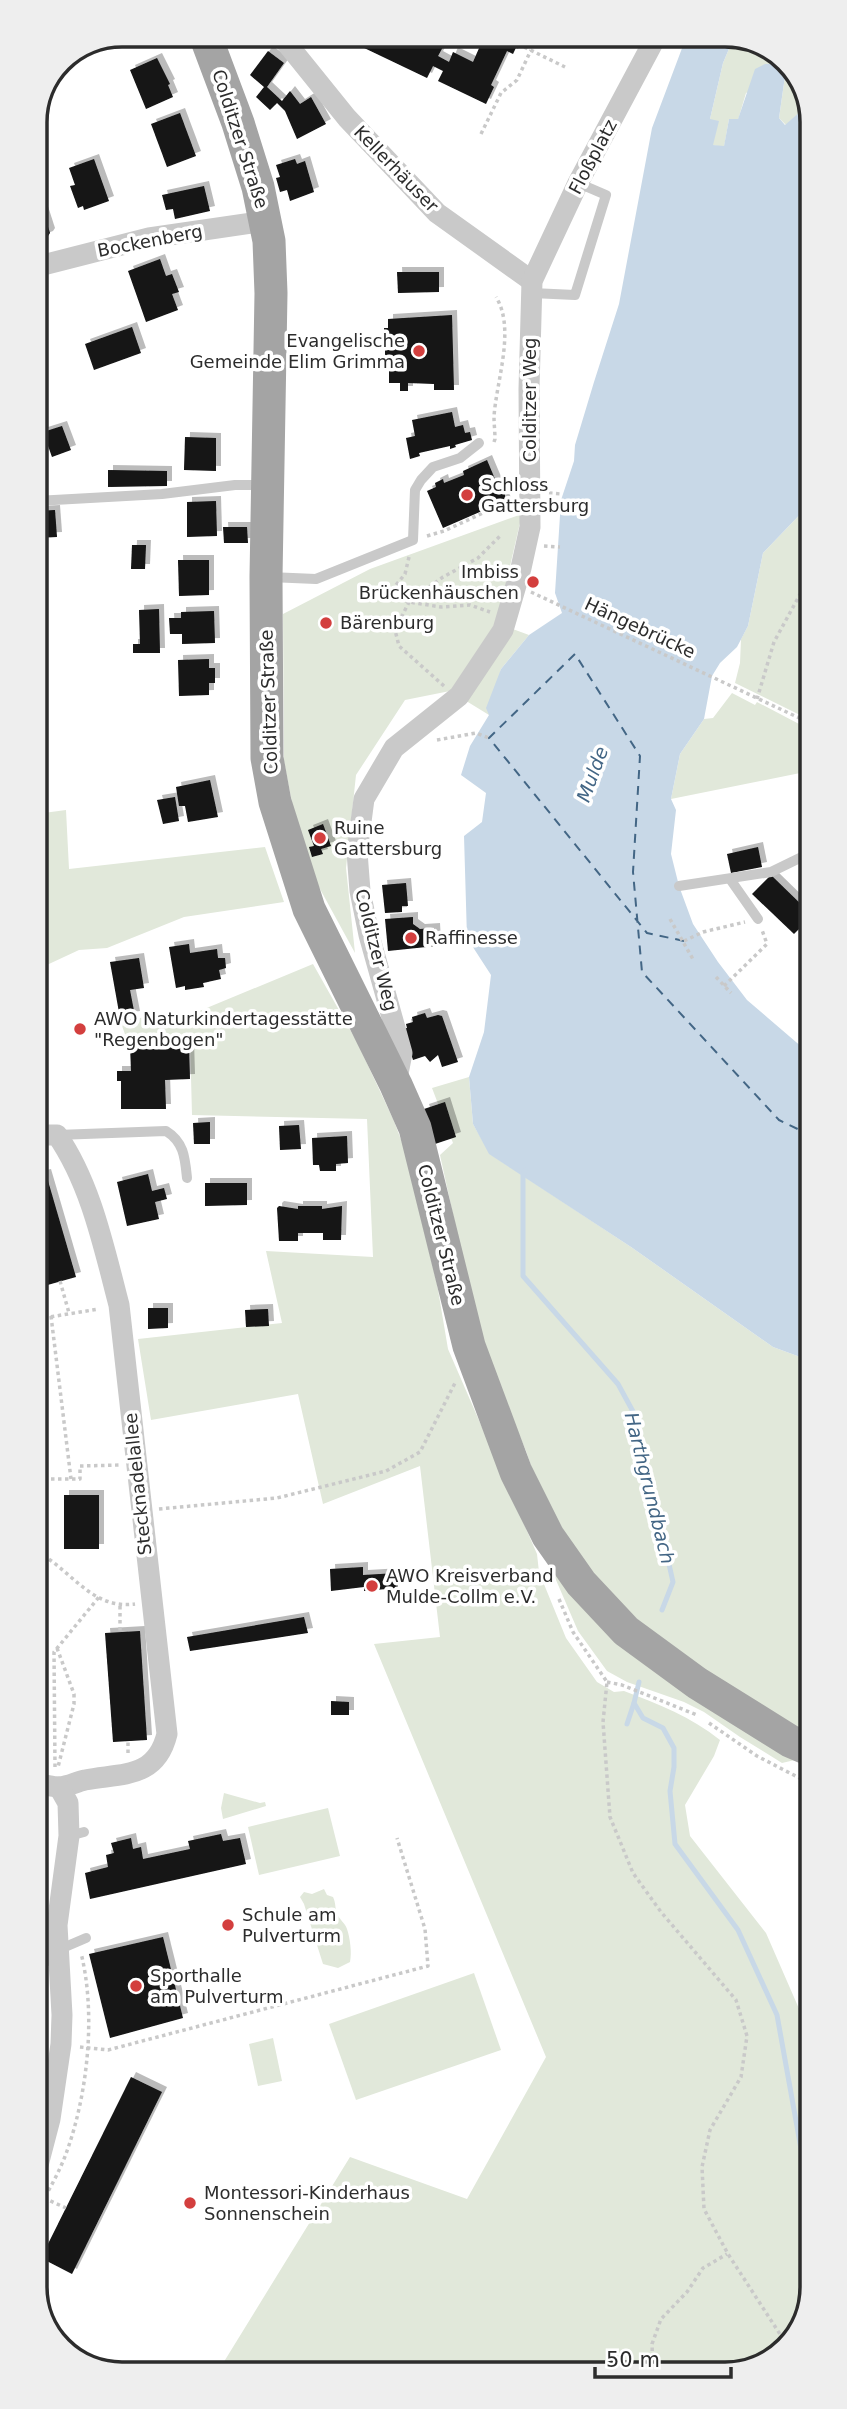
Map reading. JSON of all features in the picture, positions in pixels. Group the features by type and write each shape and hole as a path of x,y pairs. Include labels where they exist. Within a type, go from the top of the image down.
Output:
{"main road":[{"name":"Colditzer Straße","path":"210,47 238,123 266,221 271,293 266,577 267,758 275,802 309,909 415,1128 469,1346 516,1472 548,1536 580,1583 626,1631 697,1683 800,1745"}],"street":[{"name":"Kellerhäuser","path":"290,47 347,118 437,213 532,287"},
{"name":"Floßplatz","path":"532,287 578,183 651,47"},
{"name":"Bockenberg","path":"47,264 149,238 266,221"},
{"name":"Colditzer Weg","path":"396,1085 402,1053 369,935 360,891 357,852 364,799 394,748 458,696 503,630 530,527 529,389 532,287"},
{"name":"Stecknadelallee","path":"47,1135 70,1154 105,1251 118,1305 167,1734 164,1749 154,1761 142,1769 121,1776 85,1780 59,1787"},
{"path":"47,1785 59,1787 68,1803 77,1834 60,1895 58,1952 61,2044 47,2130"}],"lane":[{"path":"532,287 575,295 606,195 578,183"},
{"path":"266,577 316,579 413,540 415,490 421,480 433,467 460,458 479,443"},
{"path":"47,499 185,492 235,485 268,485"},
{"path":"679,886 771,872 800,858"},
{"path":"730,879 758,919"},
{"path":"47,1135 166,1131 173,1135 182,1147 187,1178"},
{"path":"47,1960 86,1938"}],"path":[{"path":"524,47 565,67"},
{"path":"481,134 501,93 517,80 531,50"},
{"path":"479,443 492,444 495,439 494,418 505,344 500,303 496,297"},
{"path":"470,605 441,607 409,602 395,597 392,590 405,574 413,540 444,531 509,501 509,495 503,485 498,487"},
{"path":"458,696 399,646 395,630 409,602 443,577 478,558 500,536"},
{"path":"548,547 559,547"},
{"name":"Hängebrücke","path":"534,593 800,718"},
{"path":"757,699 774,642 800,594"},
{"path":"476,733 489,738"},
{"path":"670,919 694,961"},
{"path":"684,942 703,932 758,919 767,944 724,986"},
{"path":"716,977 731,993"},
{"path":"60,1281 69,1313"},
{"path":"47,1316 118,1305"},
{"path":"51,1316 71,1479"},
{"path":"141,1511 277,1498 386,1471 420,1452 456,1383 469,1346"},
{"path":"47,1479 80,1479 80,1466 136,1462"},
{"path":"47,1558 99,1597 120,1606 151,1601"},
{"path":"57,1648 74,1695 74,1704 60,1762 55,1772 54,1652 57,1648 99,1597"},
{"path":"558,1597 573,1632 607,1682 603,1722 610,1817 633,1873 661,1912 736,2000 747,2036 741,2077 710,2130 702,2167 704,2209 728,2254 781,2335"},
{"path":"120,1606 120,1632"},
{"path":"607,1682 622,1685 701,1717 757,1756 800,1778"},
{"path":"61,2044 108,2050 428,1966 425,1929 397,1838"},
{"path":"47,2199 66,2207"},
{"path":"653,2362 652,2344 661,2319 687,2292 703,2267 728,2254"}],"shaded area":[{"path":"730,47 739,49 766,60 784,77 746,93 738,120 729,119 724,147 712,145 710,119 723,63"},
{"path":"785,78 794,94 799,113 786,125 779,118"},
{"path":"522,514 497,623 529,635 501,669 489,715 450,691 405,700 356,775 346,868 355,953 314,878 294,813 284,761 283,614 370,569"},
{"path":"800,514 800,715 735,683 740,663 741,639 748,626 763,553"},
{"path":"732,693 755,705 757,702 800,724 800,773 671,799 680,754 704,719 713,718"},
{"path":"66,810 69,869 265,847 284,902 184,917 107,948 79,950 47,965 47,813"},
{"path":"313,964 357,1042 394,1121 403,1145 437,1284 448,1349 537,1554 539,1572 566,1638 597,1682 614,1692 624,1691 674,1712 698,1724 720,1740 714,1756 685,1805 690,1836 766,1933 800,2011 800,2286 792,2320 774,2343 758,2354 724,2362 224,2362 350,2157 467,2199 546,2057 374,1644 440,1637 420,1466 323,1504 298,1394 151,1420 138,1339 282,1323 266,1251 373,1257 367,1119 192,1115 190,1039 127,1040 120,1020 197,1012"},
{"path":"469,1077 473,1124 490,1154 631,1247 773,1347 800,1357 800,1734 664,1644 593,1578 540,1492 491,1367 473,1306 440,1155 453,1143 432,1088"},
{"path":"552,1564 799,1759 782,1763 704,1712 627,1682 607,1671 578,1631 553,1573"},
{"path":"224,1793 265,1802 266,1806 223,1819 221,1808"},
{"path":"328,1808 340,1856 259,1875 248,1827"},
{"path":"324,1889 335,1901 337,1914 346,1927 350,1941 350,1962 338,1968 323,1964 300,1897 304,1892 312,1894"},
{"path":"474,1973 501,2050 356,2100 329,2024"},
{"path":"273,2038 282,2081 258,2086 249,2044"}],"water":[{"name":"Mulde","path":"682,47 730,47 723,63 710,119 719,121 713,145 724,146 729,119 738,119 755,69 765,64 771,64 785,78 779,118 785,125 799,113 800,514 763,553 748,626 737,647 720,663 712,676 704,719 680,754 671,799 676,810 671,854 693,924 718,962 747,1000 800,1045 800,1357 773,1347 631,1247 489,1154 473,1124 469,1077 484,1032 491,975 467,938 464,836 482,822 486,793 461,775 470,746 489,715 486,708 501,669 529,635 562,613 555,593 561,500 574,461 575,445 619,304 652,128"}],"building":[{"path":"362,47 443,47 438,56 449,62 453,52 473,62 480,47 516,47 513,54 507,51 491,85 494,87 486,104 438,81 443,71 433,66 427,78"},
{"path":"268,51 284,63 267,87 282,101 290,91 300,104 311,97 326,124 297,139 285,111 277,103 270,110 256,97 264,87 250,75"},
{"path":"157,58 170,84 168,85 173,97 146,109 130,70"},
{"path":"180,113 196,156 167,167 151,124"},
{"path":"94,159 109,201 84,210 83,206 78,208 70,186 75,185 69,168"},
{"path":"295,159 297,164 305,161 314,192 290,201 287,190 280,192 276,178 280,177 276,165"},
{"path":"204,186 210,211 175,219 173,209 166,210 162,195"},
{"path":"160,259 166,276 172,274 179,292 172,294 178,310 146,322 128,271"},
{"path":"397,272 439,272 439,292 398,293"},
{"name":"Evangelische Gemeinde Elim Grimma","path":"452,315 454,390 434,390 434,384 408,383 408,391 400,391 400,383 389,383 389,366 385,366 385,336 388,336 388,331 384,331 384,328 388,328 388,319"},
{"path":"132,327 141,353 94,370 85,344"},
{"path":"452,412 455,427 463,425 465,433 470,432 472,440 450,449 450,446 419,453 420,456 410,459 406,438 415,436 412,420"},
{"path":"62,426 71,450 52,457 47,443 47,431"},
{"path":"185,437 216,438 216,471 184,470"},
{"name":"Schloss Gattersburg","path":"487,460 500,491 505,494 505,501 443,528 427,491 436,487 435,483 443,479 444,483 464,475 463,471"},
{"path":"108,470 167,471 167,486 108,487"},
{"path":"216,501 217,536 187,537 187,502"},
{"path":"47,510 55,510 57,537 47,537"},
{"path":"223,527 247,527 248,543 224,543"},
{"path":"132,545 146,545 145,569 131,569"},
{"path":"178,560 209,560 209,595 179,596"},
{"path":"159,609 160,653 133,653 133,644 140,644 139,610"},
{"path":"214,611 215,643 182,644 182,634 170,634 169,618 181,618 181,612"},
{"path":"209,659 209,668 215,668 215,683 209,683 209,695 179,696 178,660"},
{"path":"210,780 218,817 188,822 185,806 179,806 176,787"},
{"path":"175,797 179,821 163,824 157,800"},
{"name":"Ruine Gattersburg","path":"323,824 331,846 321,849 323,854 312,857 309,847 314,846 308,830"},
{"path":"758,847 762,867 731,873 727,854"},
{"path":"771,875 800,903 800,928 794,934 752,894"},
{"path":"406,883 408,906 402,906 402,912 385,913 382,885"},
{"name":"Raffinesse","path":"413,917 413,924 420,929 435,928 436,946 388,951 385,919"},
{"path":"189,944 190,953 217,949 218,958 225,958 226,968 219,970 221,979 203,983 204,987 185,990 185,986 176,988 169,947"},
{"path":"139,958 144,988 130,990 135,1016 120,1018 110,962"},
{"path":"425,1013 427,1018 442,1016 458,1062 442,1067 438,1055 430,1062 425,1056 413,1060 403,1029 407,1028 406,1024 413,1022 412,1017"},
{"path":"189,1045 190,1079 165,1080 166,1109 121,1109 121,1081 117,1081 117,1071 131,1071 130,1046"},
{"path":"445,1102 456,1137 435,1144 424,1109"},
{"path":"210,1122 210,1144 194,1144 193,1123"},
{"path":"299,1125 301,1149 280,1150 279,1126"},
{"path":"347,1136 348,1163 336,1164 336,1171 320,1171 319,1165 313,1165 312,1138"},
{"path":"148,1174 152,1191 164,1188 167,1199 155,1202 159,1219 127,1226 117,1182"},
{"path":"47,1177 76,1277 47,1285"},
{"path":"205,1183 247,1183 247,1205 205,1206"},
{"path":"279,1206 298,1209 298,1206 322,1206 322,1209 342,1206 341,1240 323,1240 323,1233 298,1233 298,1241 279,1241"},
{"path":"148,1308 168,1308 168,1328 148,1329"},
{"path":"268,1309 269,1326 246,1327 245,1310"},
{"path":"64,1495 99,1495 99,1549 64,1549"},
{"path":"363,1567 363,1575 397,1573 398,1588 364,1591 364,1587 331,1591 330,1569"},
{"path":"304,1617 308,1633 190,1651 187,1637"},
{"path":"140,1631 147,1740 113,1742 105,1633"},
{"path":"331,1701 349,1702 349,1715 331,1715"},
{"path":"221,1834 223,1841 240,1838 246,1864 90,1899 85,1873 108,1867 106,1855 114,1853 111,1843 131,1838 133,1849 141,1847 143,1859 190,1849 188,1841"},
{"name":"Sporthalle am Pulverturm","path":"163,1937 183,2018 110,2038 89,1954"},
{"path":"131,2077 162,2092 72,2274 47,2261 47,2246"}],"waterway":[{"name":"Harthgrundbach","path":"525,1170 523,1276 618,1384 636,1417 673,1582 662,1610"},
{"name":"Harthgrundbach","path":"639,1682 634,1703 643,1718 663,1728 674,1748 670,1791 675,1844 738,1930 777,2015 800,2143"},
{"path":"627,1724 634,1703"}],"ferry route":[{"path":"575,654 640,756 633,872 637,921 489,738 575,654"},
{"path":"637,921 647,933 684,941"},
{"path":"637,921 642,972 779,1120 800,1130"}],"place":[{"name":"Evangelische Gemeinde Elim Grimma","path":"419,351"},
{"name":"Schloss Gattersburg","path":"467,495"},
{"name":"Imbiss Brückenhäuschen","path":"533,582"},
{"name":"Bärenburg","path":"326,623"},
{"name":"Ruine Gattersburg","path":"320,838"},
{"name":"Raffinesse","path":"411,938"},
{"name":"AWO Naturkindertagesstätte \"Regenbogen\"","path":"80,1029"},
{"name":"AWO Kreisverband Mulde-Collm e.V.","path":"372,1586"},
{"name":"Schule am Pulverturm","path":"228,1925"},
{"name":"Sporthalle am Pulverturm","path":"136,1986"},
{"name":"Montessori-Kinderhaus Sonnenschein","path":"190,2203"}]}
